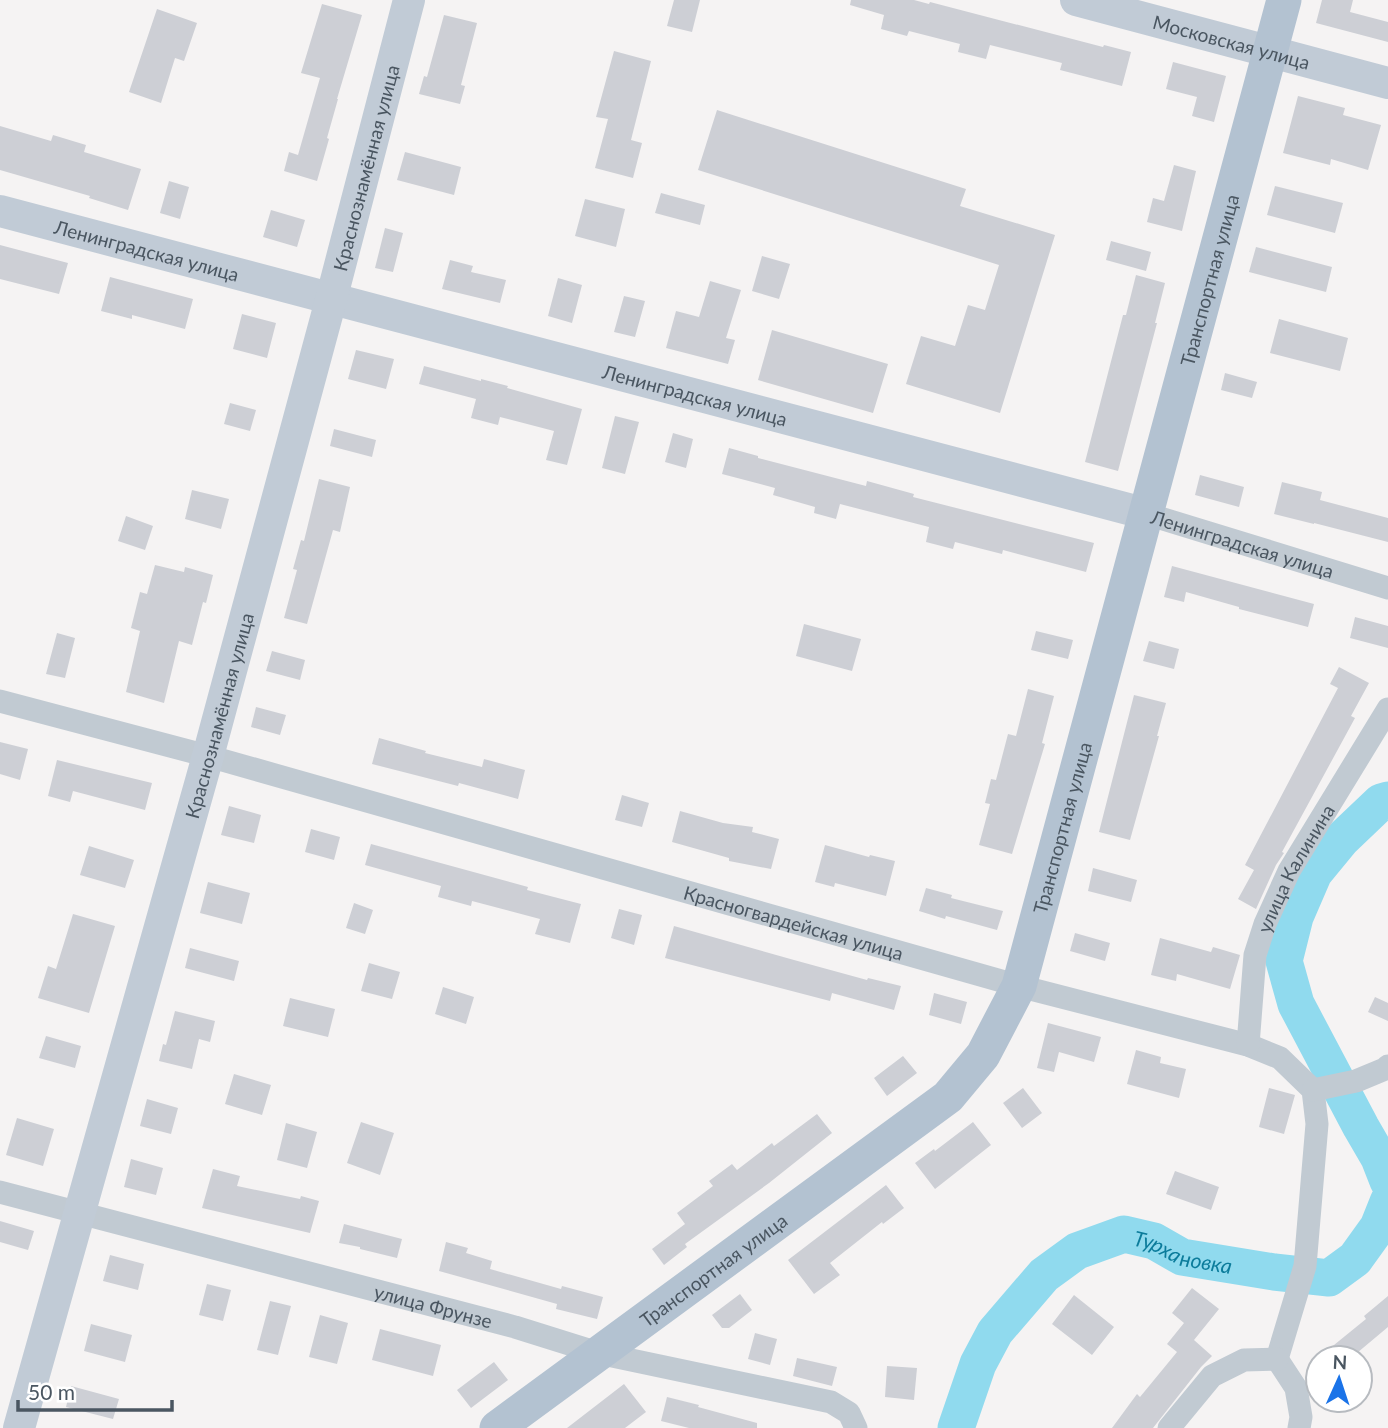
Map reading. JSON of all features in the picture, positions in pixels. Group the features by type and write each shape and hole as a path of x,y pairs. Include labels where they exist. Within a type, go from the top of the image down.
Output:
{"main road":[{"name":"Транспортная улица","path":"497,1428 948,1097 983,1055 1019,986 1284,0"}],"street":[{"name":"Краснознамённая улица","path":"19,1428 208,756 409,0"},
{"name":"Московская улица","path":"1076,0 1388,83"},
{"name":"Ленинградская улица","path":"0,211 1147,514 1388,588"},
{"name":"Красногвардейская улица","path":"0,701 208,756 1019,986 1248,1045 1280,1058 1313,1090"},
{"name":"улица Калинина","path":"1248,1045 1255,956 1265,924 1289,871 1388,709"},
{"path":"1299,1428 1301,1417 1296,1388 1277,1359 1305,1266 1317,1124 1313,1090 1356,1081 1387,1069"},
{"name":"улица Фрунзе","path":"0,1192 515,1327 598,1353 831,1402 849,1413 856,1428"},
{"path":"1169,1428 1212,1376 1244,1360 1277,1359"}],"building":[{"path":"674,0 700,0 692,32 667,26"},
{"path":"851,0 930,2 1131,52 1122,86 1060,70 1062,63 990,45 986,59 958,52 960,44 909,31 907,36 881,29 884,15 850,5"},
{"path":"1322,0 1353,0 1350,12 1388,22 1388,42 1316,23"},
{"path":"322,4 362,15 337,99 317,181 284,171 289,152 298,155 320,78 301,73"},
{"path":"157,9 197,23 184,61 175,58 161,103 129,92"},
{"path":"444,15 477,23 461,85 465,86 460,104 419,94 424,76 427,77"},
{"path":"614,51 651,61 631,140 642,143 633,178 595,168 608,119 596,117"},
{"path":"1173,62 1226,76 1214,122 1192,116 1197,97 1166,89"},
{"path":"1298,96 1345,108 1343,115 1381,125 1368,170 1331,159 1330,165 1283,153"},
{"path":"717,110 966,189 960,206 1055,235 1000,413 906,384 921,336 955,346 968,305 985,310 999,265 698,170"},
{"path":"0,126 51,141 53,135 86,145 84,152 141,169 128,210 0,170"},
{"path":"405,152 461,167 454,195 397,180"},
{"path":"1174,165 1196,171 1182,231 1147,222 1153,198 1164,201"},
{"path":"169,181 189,187 180,219 160,213"},
{"path":"1275,186 1343,203 1335,233 1267,215"},
{"path":"661,193 705,205 700,225 655,213"},
{"path":"585,199 625,209 616,247 575,236"},
{"path":"271,210 305,220 297,247 263,237"},
{"path":"385,228 403,233 393,272 375,268"},
{"path":"1111,241 1151,252 1146,271 1106,260"},
{"path":"0,245 68,263 59,294 0,279"},
{"path":"1256,247 1332,267 1326,292 1249,272"},
{"path":"762,256 790,264 779,299 752,291"},
{"path":"450,260 473,266 471,272 506,280 500,303 442,289"},
{"path":"1136,275 1165,283 1118,471 1085,462"},
{"path":"110,277 193,299 185,329 132,315 132,319 101,311"},
{"path":"558,278 582,285 572,323 548,316"},
{"path":"710,281 741,290 726,338 735,340 728,364 666,348 676,311 699,317"},
{"path":"624,296 645,301 635,337 614,332"},
{"path":"242,314 276,323 267,358 233,349"},
{"path":"1279,319 1348,338 1340,371 1270,353"},
{"path":"772,330 888,364 873,413 758,380"},
{"path":"356,350 394,359 386,389 348,379"},
{"path":"424,366 508,386 507,388 582,409 567,465 546,460 554,431 500,417 498,425 471,418 476,399 419,384"},
{"path":"1225,373 1257,382 1252,398 1221,390"},
{"path":"230,403 256,410 250,431 224,424"},
{"path":"615,416 639,422 625,474 602,468"},
{"path":"334,429 376,440 372,457 330,446"},
{"path":"673,433 693,439 686,468 665,462"},
{"path":"729,448 866,486 867,481 914,494 913,497 1094,543 1086,572 1003,550 1002,554 955,542 953,549 926,542 929,527 840,504 836,519 814,513 815,507 773,495 775,488 722,474"},
{"path":"1200,475 1244,487 1239,507 1195,495"},
{"path":"319,479 350,487 340,532 333,530 307,624 284,618 297,570 293,569 301,540 304,541"},
{"path":"1282,482 1322,492 1320,500 1388,518 1388,542 1274,514"},
{"path":"192,490 229,499 221,529 185,519"},
{"path":"126,516 153,526 145,550 118,541"},
{"path":"155,565 184,572 185,567 213,575 192,645 179,641 164,703 126,692 140,631 131,628 140,592 147,594"},
{"path":"1172,566 1314,604 1308,627 1186,592 1184,602 1164,597"},
{"path":"1355,617 1388,626 1388,648 1350,638"},
{"path":"804,624 861,639 852,671 796,656"},
{"path":"1036,631 1073,640 1068,659 1031,650"},
{"path":"57,633 75,638 65,678 46,674"},
{"path":"1149,641 1179,649 1174,669 1143,661"},
{"path":"272,651 305,660 300,680 266,671"},
{"path":"1339,667 1369,683 1351,716 1355,718 1282,852 1284,853 1256,909 1238,899 1254,870 1245,865 1338,688 1330,684"},
{"path":"1028,689 1054,696 1042,743 1045,744 1012,854 979,845 990,804 985,803 991,779 996,780 1008,734 1016,736"},
{"path":"1134,695 1166,703 1130,840 1099,832"},
{"path":"256,707 286,715 280,735 251,727"},
{"path":"379,738 482,767 484,759 525,770 518,799 372,764"},
{"path":"0,742 28,749 20,780 0,774"},
{"path":"57,760 152,783 145,810 73,791 70,802 48,796"},
{"path":"622,795 649,803 642,827 615,820"},
{"path":"229,806 261,815 254,843 221,835"},
{"path":"680,811 723,823 753,827 752,832 779,839 771,869 729,861 729,858 672,842"},
{"path":"311,829 340,837 334,860 305,852"},
{"path":"371,844 581,904 570,943 535,934 540,919 472,901 471,906 438,897 441,886 365,865"},
{"path":"825,845 895,861 886,896 835,883 834,887 815,882"},
{"path":"89,846 134,860 125,888 80,875"},
{"path":"1093,868 1137,880 1131,902 1088,891"},
{"path":"208,882 250,893 242,924 200,913"},
{"path":"926,888 952,895 951,898 1003,911 997,930 919,911"},
{"path":"354,903 373,910 365,934 346,928"},
{"path":"619,909 642,915 634,945 611,938"},
{"path":"73,914 115,926 89,1013 38,998 48,966 56,969"},
{"path":"674,926 867,980 868,978 901,986 894,1010 832,993 830,1001 665,958"},
{"path":"1075,933 1110,943 1105,961 1070,951"},
{"path":"1160,938 1211,952 1213,947 1240,955 1230,989 1177,974 1176,981 1151,975"},
{"path":"190,948 239,961 234,981 185,968"},
{"path":"369,963 400,972 392,999 361,991"},
{"path":"443,987 474,997 466,1024 435,1014"},
{"path":"934,993 967,1002 961,1024 929,1015"},
{"path":"1375,997 1388,1003 1388,1021 1368,1012"},
{"path":"290,998 335,1009 328,1037 283,1026"},
{"path":"175,1011 215,1021 210,1042 199,1039 192,1069 159,1061"},
{"path":"1048,1023 1101,1037 1094,1062 1059,1052 1054,1072 1037,1068"},
{"path":"46,1036 81,1046 75,1068 39,1058"},
{"path":"1136,1050 1161,1057 1160,1063 1186,1069 1179,1098 1127,1084"},
{"path":"903,1056 917,1073 887,1096 874,1078"},
{"path":"234,1074 271,1085 262,1115 225,1104"},
{"path":"1023,1088 1042,1113 1022,1128 1003,1103"},
{"path":"1269,1088 1295,1095 1284,1134 1259,1127"},
{"path":"147,1099 178,1108 171,1134 140,1126"},
{"path":"817,1114 832,1133 685,1244 687,1247 664,1265 652,1249 685,1224 677,1213 713,1186 709,1181 732,1164 737,1170"},
{"path":"17,1118 54,1129 43,1166 6,1155"},
{"path":"361,1122 394,1133 380,1175 347,1163"},
{"path":"973,1122 991,1145 935,1189 915,1163"},
{"path":"286,1123 317,1132 307,1168 277,1160"},
{"path":"131,1159 163,1168 156,1195 124,1187"},
{"path":"213,1169 240,1176 237,1186 319,1201 310,1233 202,1208"},
{"path":"1175,1171 1219,1187 1211,1210 1166,1194"},
{"path":"886,1185 904,1208 830,1263 840,1275 814,1294 788,1260"},
{"path":"0,1221 34,1231 28,1250 0,1242"},
{"path":"344,1224 402,1239 397,1258 339,1243"},
{"path":"446,1242 468,1248 466,1253 492,1261 490,1269 561,1289 562,1286 603,1297 597,1319 556,1309 557,1304 439,1271"},
{"path":"110,1255 144,1264 138,1290 103,1281"},
{"path":"207,1284 231,1290 223,1321 199,1315"},
{"path":"1192,1288 1219,1309 1194,1340 1212,1356 1153,1428 1112,1428 1137,1394 1140,1397 1177,1352 1167,1344 1184,1323 1172,1313"},
{"path":"740,1294 752,1310 729,1328 722,1328 712,1315"},
{"path":"1074,1295 1114,1327 1092,1355 1052,1324"},
{"path":"1388,1296 1388,1327 1368,1344 1335,1344 1366,1319 1364,1316"},
{"path":"270,1301 291,1306 278,1355 257,1350"},
{"path":"320,1315 348,1323 337,1364 309,1357"},
{"path":"91,1324 132,1335 125,1362 84,1351"},
{"path":"380,1329 441,1345 433,1376 372,1360"},
{"path":"755,1333 777,1339 770,1365 748,1359"},
{"path":"797,1358 837,1367 832,1386 793,1376"},
{"path":"494,1362 508,1380 471,1408 457,1390"},
{"path":"887,1366 917,1368 914,1400 885,1397"},
{"path":"624,1384 646,1412 625,1428 567,1428"},
{"path":"71,1386 119,1399 113,1419 66,1407"},
{"path":"667,1397 757,1423 757,1428 689,1428 661,1421"}],"waterway":[{"name":"Турхановка","path":"1388,800 1381,802 1342,839 1314,873 1295,917 1284,961 1296,1004 1379,1158 1388,1181"},
{"name":"Турхановка","path":"956,1428 978,1364 995,1332 1044,1275 1077,1251 1124,1234 1154,1241 1182,1257 1329,1278 1355,1259 1378,1227 1388,1202"}]}
